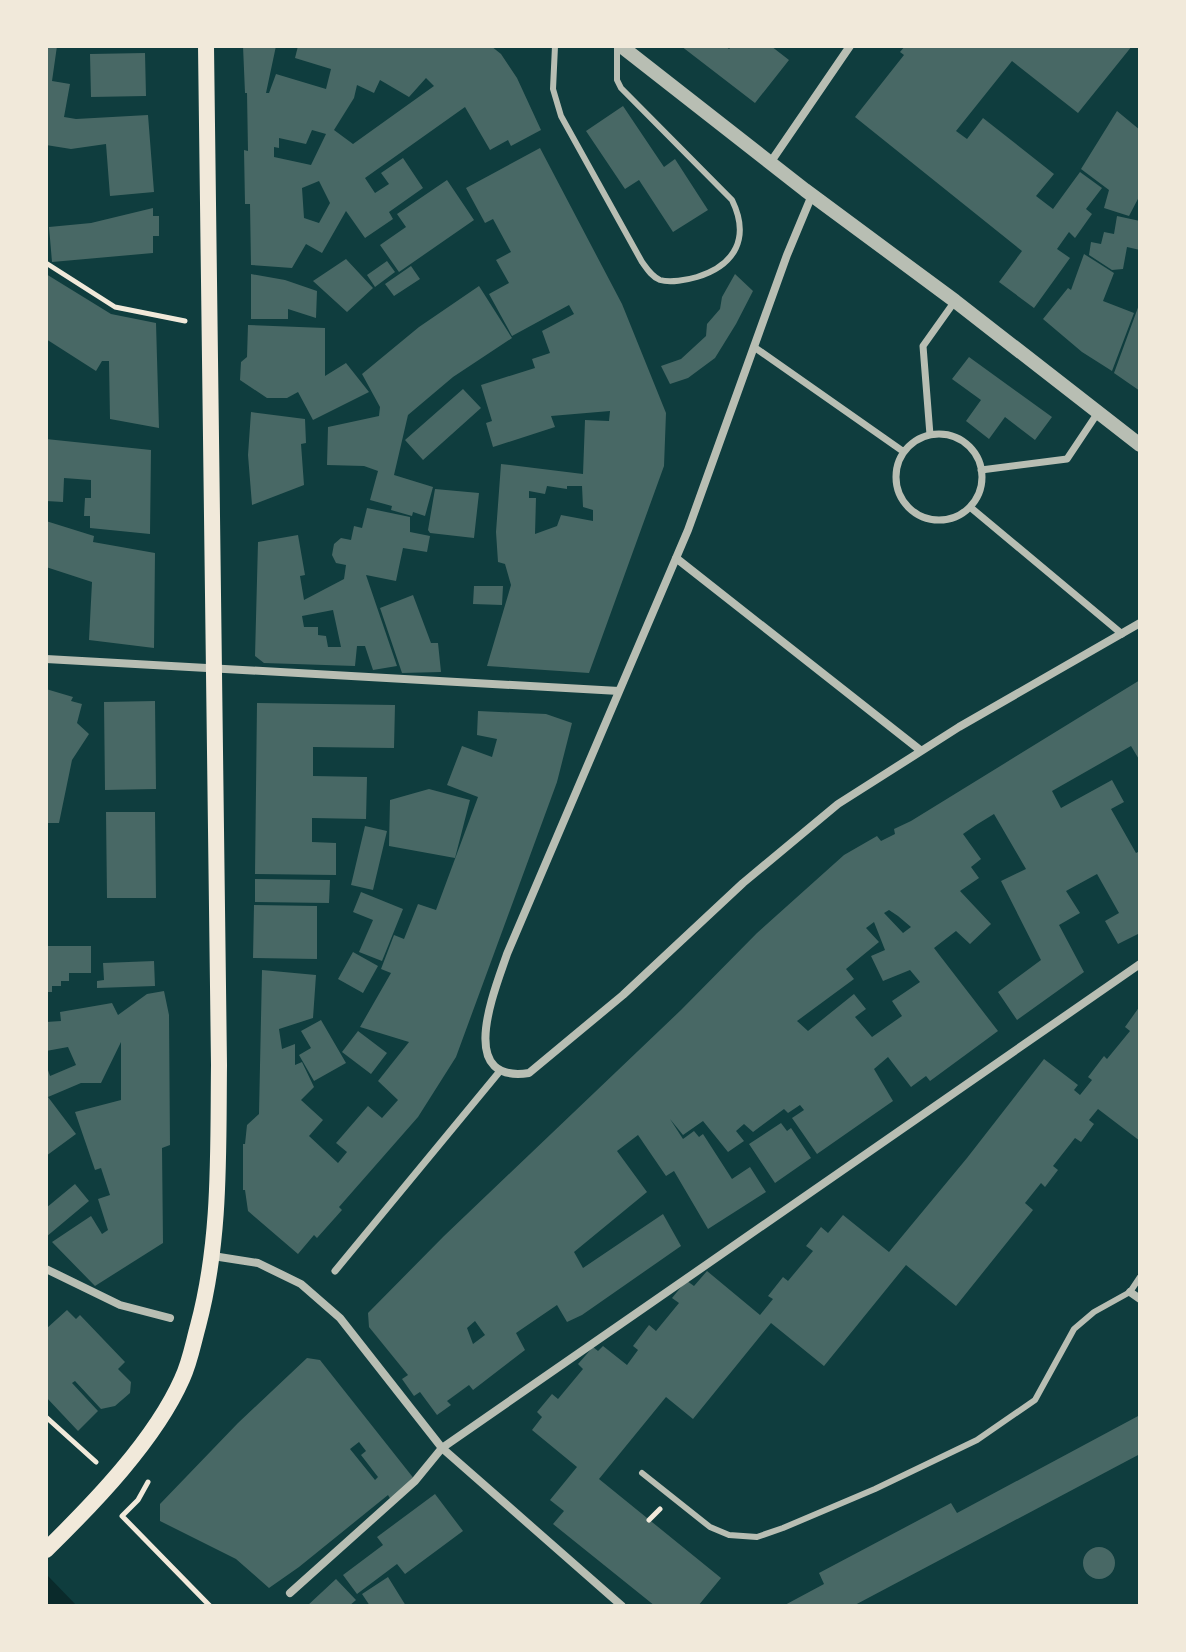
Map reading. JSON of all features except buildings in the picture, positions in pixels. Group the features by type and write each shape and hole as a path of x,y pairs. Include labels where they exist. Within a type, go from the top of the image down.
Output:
{"main road":[{"path":"46,1550 101,1496 166,1409 183,1378 208,1290 213,1256 218,1186 219,1065 206,46"}],"street":[{"path":"619,46 1140,445"},
{"path":"770,163 850,46"},
{"path":"812,195 676,558 507,954 485,1033 491,1063 500,1071 514,1075 529,1073 623,995 743,883 838,804 920,750 1140,623"},
{"path":"930,435 923,346 955,301"},
{"path":"754,347 904,452"},
{"path":"981,470 1067,459 1097,414"},
{"path":"930,435 944,435 968,446 977,457 981,470 977,496 970,507 958,516 943,520 928,519 915,513 904,503 897,490 895,475 904,452 930,435"},
{"path":"970,507 1122,634"},
{"path":"676,558 920,750"},
{"path":"46,659 619,691"},
{"path":"290,1593 415,1481 442,1448 1140,964"},
{"path":"335,1271 500,1071"},
{"path":"213,1256 258,1263 301,1284 340,1318 442,1448 622,1606"},
{"path":"46,1269 120,1305 170,1318"},
{"path":"1130,1292 1140,1299"}],"lane":[{"path":"555,46 553,89 561,116 642,262 660,280 686,280 704,275 722,266 736,251 738,212 719,186 621,88 617,80 619,46"},
{"path":"642,1473 710,1527 729,1535 757,1537 783,1528 875,1489 977,1440 1035,1400 1074,1329 1094,1312 1130,1292 1140,1277"}],"path":[{"path":"46,263 115,307 210,326"},
{"path":"46,1417 97,1463 103,1453"},
{"path":"135,1451 154,1471 138,1500 122,1516 210,1606"}],"water":[{"path":"46,1574 77,1606 46,1606"}]}
